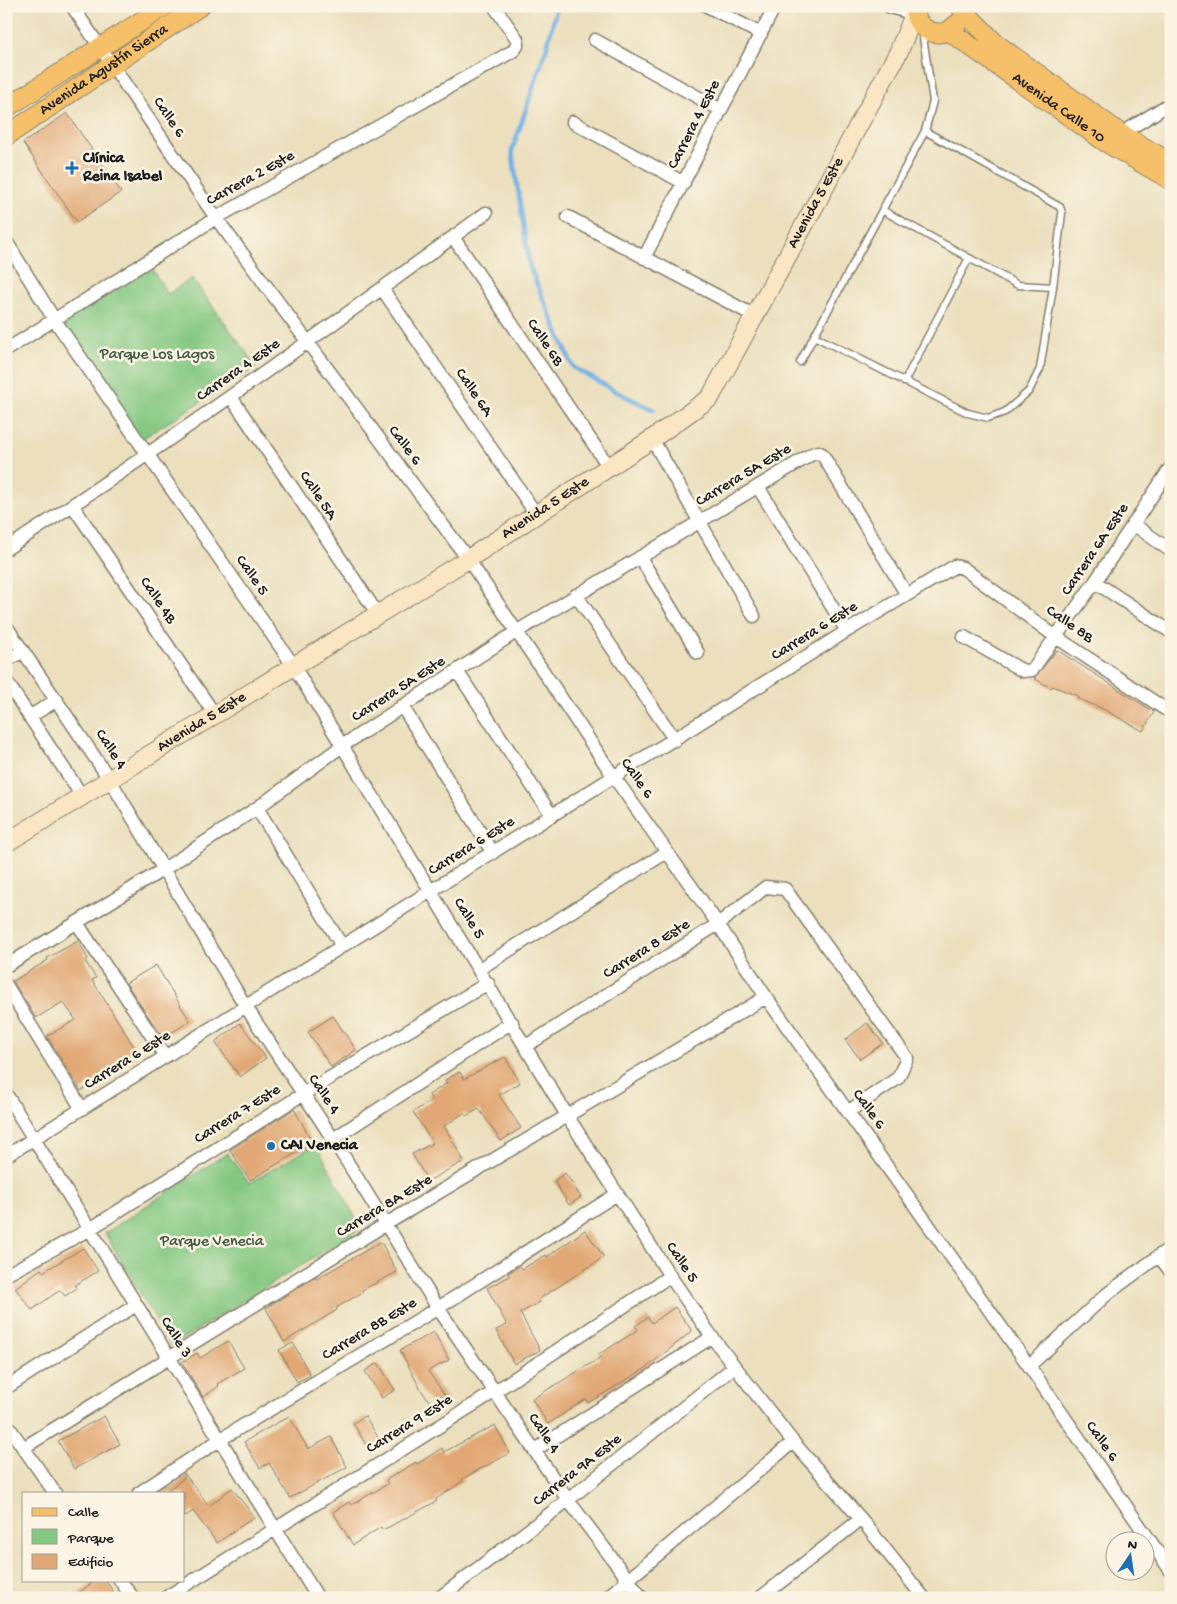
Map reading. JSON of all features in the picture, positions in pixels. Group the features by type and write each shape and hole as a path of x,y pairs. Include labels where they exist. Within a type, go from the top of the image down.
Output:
{"main road":[{"name":"Avenida Agustín Sierra","path":"6,108 101,49 165,6"},
{"name":"Avenida Agustín Sierra","path":"6,136 200,6"},
{"path":"917,15 934,34 949,31 957,24 962,8"},
{"name":"Avenida Calle 10","path":"962,8 996,44 1114,139 1171,163"},
{"name":"Avenida 5 Este","path":"6,843 377,613 468,559 652,439 710,398 917,15"},
{"name":"Avenida Calle 10","path":"949,31 1114,139 1171,180"}],"street":[{"name":"Calle 6","path":"72,6 216,218 307,344 468,559 614,777 718,924 766,997 1029,1366 1171,1571"},
{"name":"Carrera 2 Este","path":"6,350 216,218 513,51 517,46 517,39 494,6"},
{"path":"707,6 761,34"},
{"name":"Carrera 4 Este","path":"644,258 775,6"},
{"path":"891,6 917,15"},
{"path":"595,40 721,110"},
{"path":"1114,139 1171,103"},
{"path":"573,122 684,183"},
{"name":"Carrera 4 Este","path":"6,549 148,456 383,290 486,213"},
{"path":"568,217 755,316"},
{"name":"Calle 6B","path":"453,237 609,467"},
{"name":"Calle 5","path":"6,241 54,319 293,665 480,969 568,1117 670,1276 734,1367 793,1442 861,1519 924,1598"},
{"name":"Calle 6A","path":"383,290 536,514"},
{"name":"Calle 5A","path":"231,397 377,613"},
{"path":"652,439 754,616"},
{"name":"Carrera 5A Este","path":"6,966 164,869 257,808 342,746 516,632 818,452 822,454 907,595"},
{"name":"Carrera 6A Este","path":"964,637 1028,672 1096,582 1171,467"},
{"path":"758,487 847,631"},
{"name":"Calle 4B","path":"73,506 215,715"},
{"path":"1133,524 1171,551"},
{"path":"640,557 698,653"},
{"name":"Carrera 6 Este","path":"6,1156 847,631 956,566"},
{"name":"Calle 8B","path":"956,566 963,568 1056,637 1165,709"},
{"path":"1096,582 1171,632"},
{"path":"576,595 675,740"},
{"name":"Calle 4","path":"6,626 110,780 246,1007 333,1139 438,1308 568,1500 642,1598"},
{"path":"6,661 23,651"},
{"path":"458,671 552,816"},
{"path":"6,682 82,796"},
{"path":"29,717 57,700"},
{"path":"402,706 493,853"},
{"path":"257,808 342,946"},
{"path":"480,969 667,852"},
{"name":"Carrera 8 Este","path":"526,1046 718,924 766,887 785,888 907,1058 898,1078 849,1111"},
{"path":"77,923 164,1056"},
{"name":"Carrera 7 Este","path":"6,1276 90,1228 303,1094 488,983"},
{"path":"6,986 82,1109"},
{"name":"Carrera 8A Este","path":"23,1448 386,1224 766,997"},
{"path":"333,1139 512,1022"},
{"name":"Calle 3","path":"6,1094 35,1138 168,1358 276,1527 318,1598"},
{"name":"Carrera 8B Este","path":"141,1492 221,1439 438,1308 617,1194"},
{"path":"1029,1366 1107,1294 1171,1247"},
{"path":"1159,1256 1171,1272"},
{"name":"Carrera 9 Este","path":"165,1598 494,1392 670,1276"},
{"path":"6,1388 136,1305"},
{"path":"535,1450 712,1337"},
{"name":"Carrera 9A Este","path":"439,1598 568,1500 734,1367"},
{"path":"6,1423 54,1492"},
{"path":"606,1598 793,1442"},
{"path":"760,1598 861,1519"},
{"path":"121,1582 133,1598"}],"lane":[{"path":"800,362 925,132 933,101 917,15"},
{"path":"814,336 968,413 988,418 1005,412 1029,391 1040,369 1053,287 1062,213 1060,207 925,132"},
{"path":"882,210 1018,285 1053,287"},
{"path":"904,382 969,258"}],"green space":[{"name":"Parque Los Lagos","path":"149,264 168,294 192,278 257,367 140,440 59,320"},
{"name":"Parque Venecia","path":"316,1144 361,1228 171,1346 105,1233 227,1153 249,1183"}],"building":[{"name":"Clínica Reina Isabel","path":"67,113 121,192 77,222 23,143"},
{"path":"1057,650 1154,712 1143,731 1103,709 1077,698 1078,696 1052,686 1051,688 1034,678"},
{"path":"78,941 88,959 85,961 96,978 92,980 138,1053 81,1091 47,1036 76,1020 63,1002 36,1018 13,981 48,960 47,958"},
{"path":"156,965 190,1021 163,1038 126,983"},
{"path":"333,1016 356,1050 331,1067 308,1032"},
{"path":"240,1023 266,1058 240,1077 215,1042"},
{"path":"867,1023 883,1043 860,1059 845,1040"},
{"path":"505,1057 520,1083 499,1095 521,1128 501,1141 479,1109 466,1116 464,1113 444,1126 464,1161 428,1181 412,1154 433,1143 413,1112 432,1100 429,1095 447,1083 445,1080 460,1072 464,1079"},
{"name":"CAI Venecia","path":"294,1109 313,1143 250,1180 230,1150"},
{"path":"565,1173 581,1197 569,1205 554,1181"},
{"path":"585,1230 604,1257 539,1299 540,1302 520,1313 540,1350 514,1364 496,1330 507,1325 487,1288 510,1276 508,1273 520,1266 522,1269 546,1255 547,1257"},
{"path":"381,1242 397,1272 362,1290 363,1292 336,1308 337,1310 284,1342 266,1308 315,1277 316,1279"},
{"path":"83,1248 98,1271 75,1285 77,1288 65,1296 60,1290 32,1310 15,1288 41,1269 43,1272"},
{"path":"675,1307 692,1331 646,1368 588,1403 586,1399 548,1424 532,1399 600,1358 598,1355 638,1330 635,1326 648,1317 652,1323"},
{"path":"434,1332 449,1360 428,1371 449,1401 436,1410 421,1390 400,1350"},
{"path":"228,1341 244,1368 217,1384 219,1386 203,1397 182,1362 197,1353 200,1358"},
{"path":"293,1343 310,1375 297,1382 279,1350"},
{"path":"378,1363 395,1390 382,1398 365,1371"},
{"path":"104,1416 120,1444 74,1469 58,1441"},
{"path":"289,1416 308,1449 331,1437 347,1467 290,1498 269,1463 260,1468 244,1442"},
{"path":"365,1416 382,1444 370,1451 353,1423"},
{"path":"495,1425 510,1453 462,1479 463,1481 436,1499 437,1501 383,1530 381,1527 353,1545 333,1512 349,1502 351,1505 388,1484 386,1480 442,1448 444,1452"},
{"path":"184,1473 209,1506 232,1488 254,1517 217,1543 193,1511 185,1516 185,1492 165,1492 184,1478"},
{"path":"93,1582 106,1582 118,1598 72,1598"}],"waterway":[{"path":"557,6 548,43 512,151 530,268 573,367 615,391 654,410"}],"place":[{"name":"Clínica Reina Isabel","path":"72,168"},
{"name":"CAI Venecia","path":"271,1146"}]}
